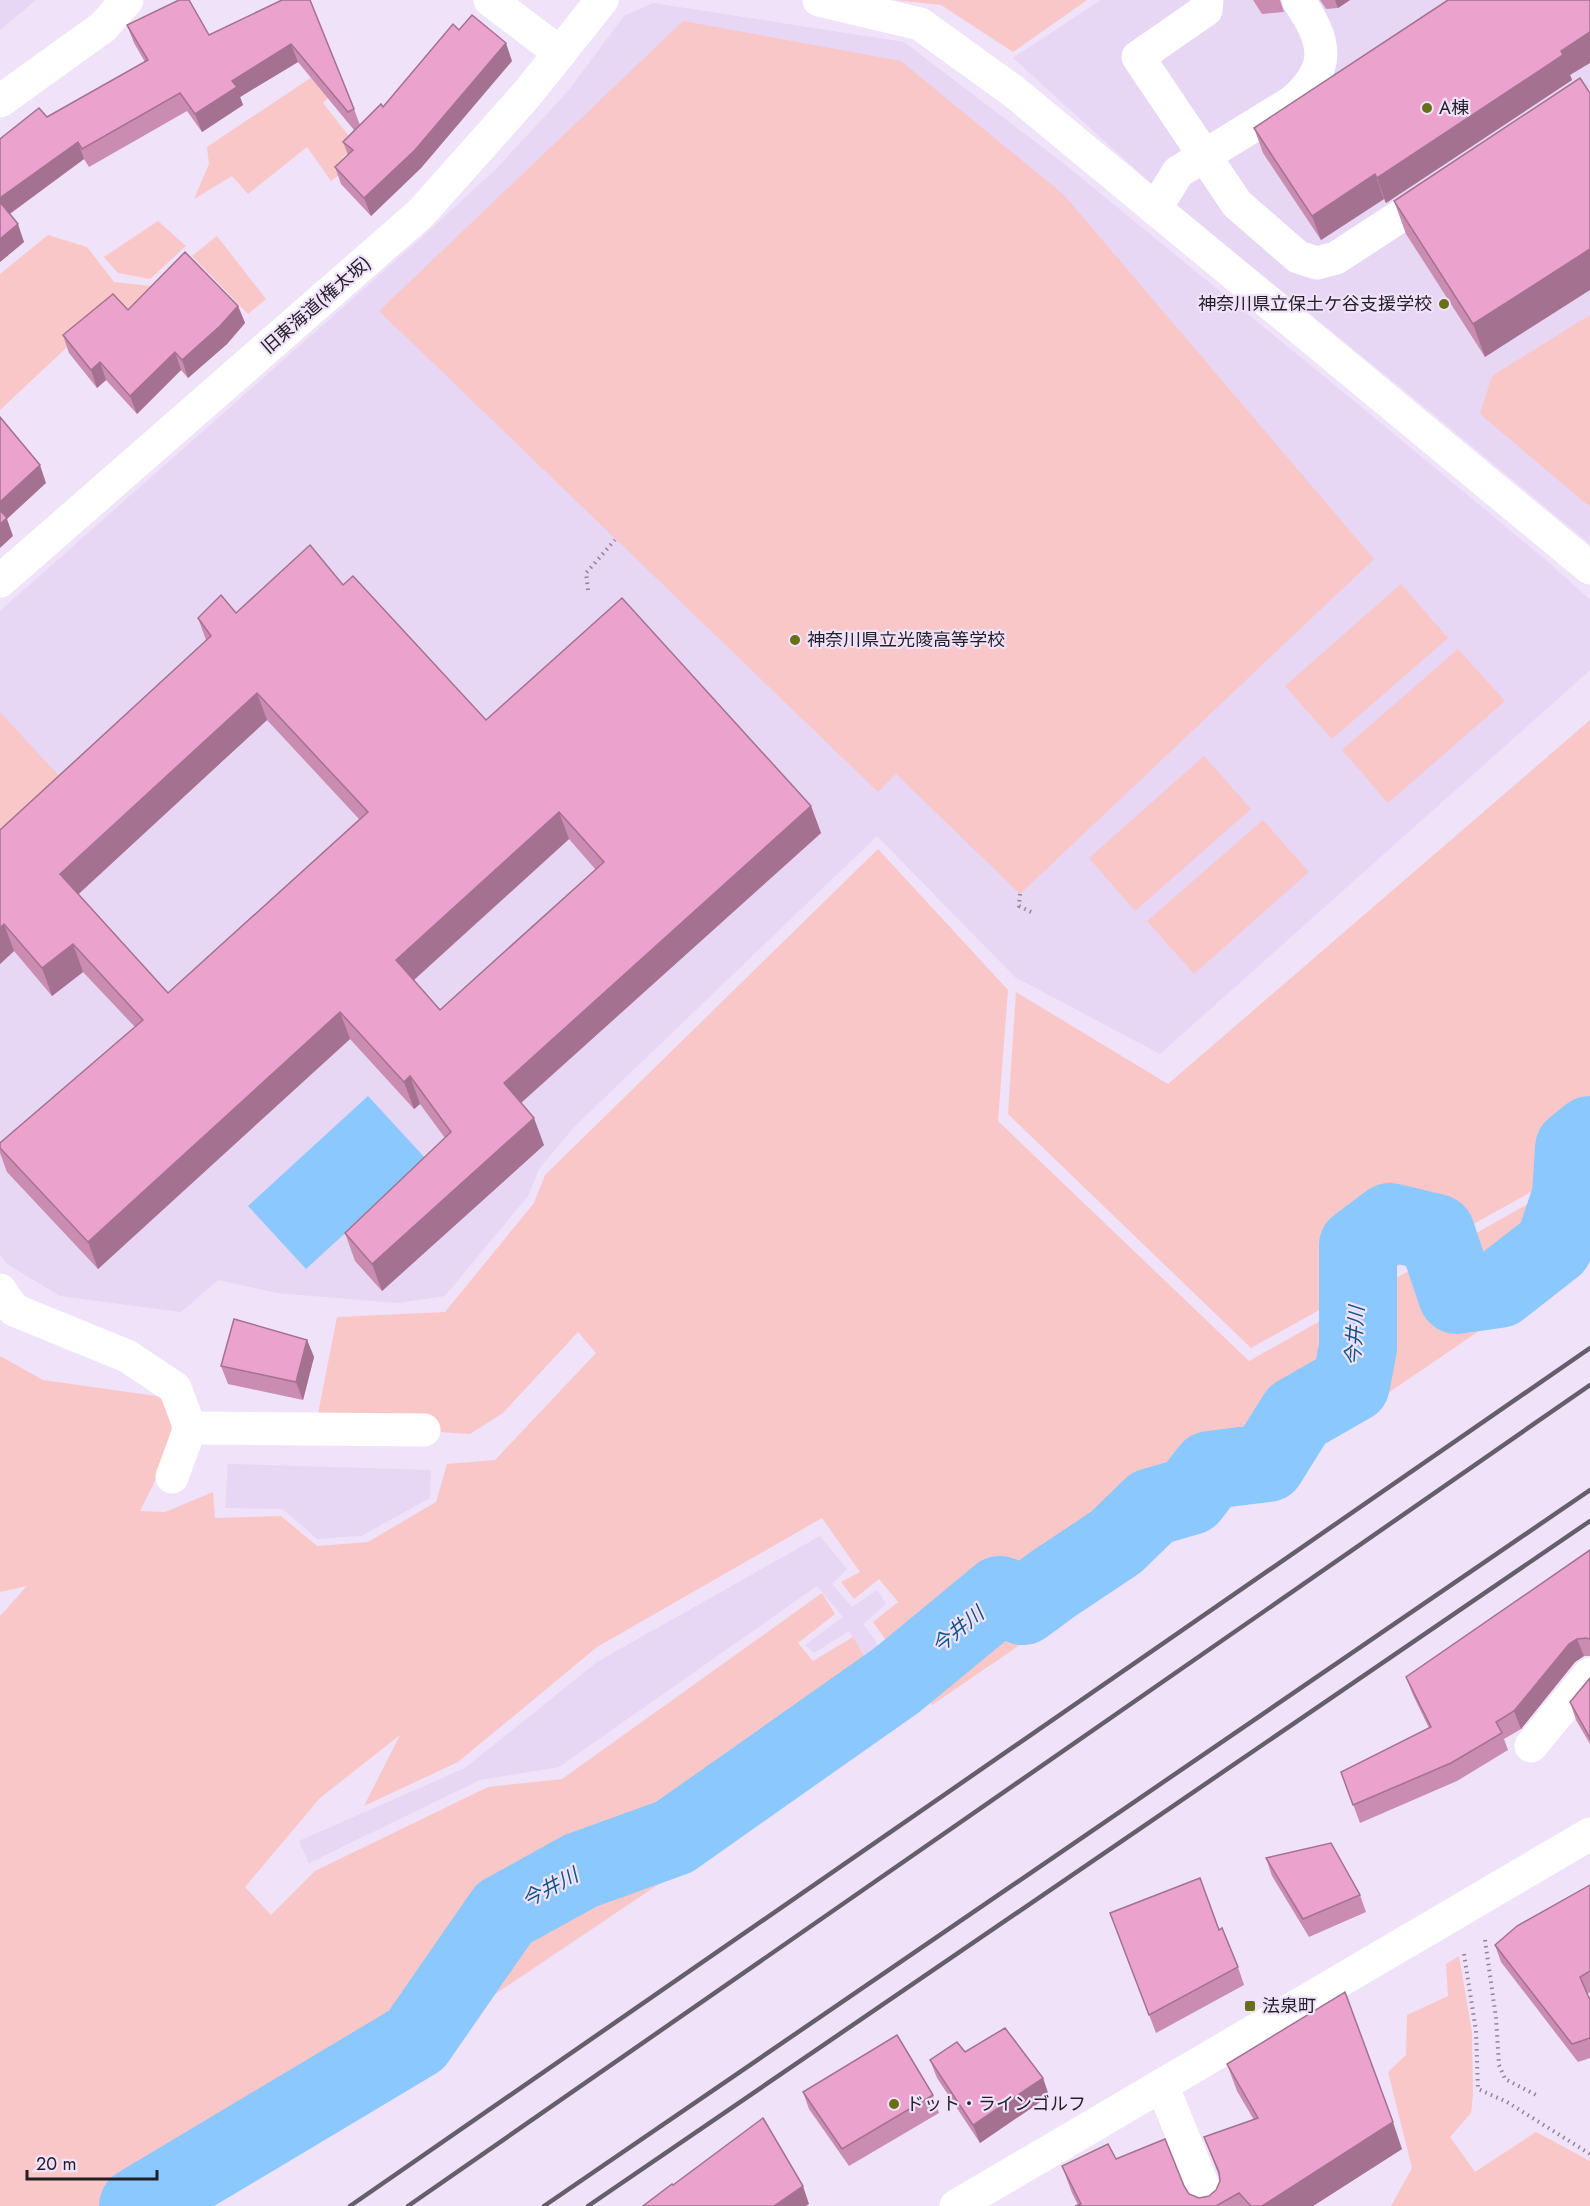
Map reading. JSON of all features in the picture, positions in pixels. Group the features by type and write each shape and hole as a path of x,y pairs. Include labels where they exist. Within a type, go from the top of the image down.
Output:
{"street":[{"path":"0,101 104,13 127,0"},
{"path":"490,0 560,53"},
{"name":"旧東海道(権太坂)","path":"0,581 421,213 527,94 602,0"},
{"path":"819,0 920,24 1013,92 1590,568"},
{"path":"1207,0 1206,10 1138,57 1237,204 1299,257 1317,263 1336,258 1463,174"},
{"path":"1155,209 1178,172 1292,102 1306,90 1316,75 1321,57 1320,39 1313,22 1298,0"},
{"path":"0,1290 14,1310 127,1356 175,1388 190,1428 172,1477"},
{"path":"190,1428 424,1430"},
{"path":"1530,1746 1590,1674"},
{"path":"956,2206 1162,2085 1460,1927 1590,1834"},
{"path":"1162,2085 1210,2206"}],"path":[{"path":"588,590 586,573 615,540"},
{"path":"1020,894 1019,906 1031,912"},
{"path":"1538,2096 1506,2079 1499,2065 1496,2018 1484,1930 1460,1927 1476,2031 1478,2090 1507,2102 1590,2154"}],"shaded area":[{"path":"0,0 36,0 0,30"},
{"path":"895,0 1087,0 1013,52 941,5"},
{"name":"神奈川県立保土ケ谷支援学校","path":"1101,0 1590,0 1590,544 1164,195 1013,58"},
{"name":"神奈川県立光陵高等学校","path":"653,3 904,42 1063,163 1359,405 1548,562 1590,600 1590,670 1160,1054 1015,977 877,836 574,1127 539,1169 528,1196 445,1296 397,1303 277,1293 218,1280 181,1312 60,1296 7,1264 0,1255 0,611 496,169 569,90 624,16"},
{"path":"683,21 901,61 1064,195 1374,559 1020,894 896,774 878,792 379,311"},
{"path":"327,67 341,86 323,103 356,145 342,158 347,169 331,181 307,147 248,194 232,176 194,199 209,164 207,147"},
{"path":"158,221 186,246 150,279 118,273 104,257"},
{"path":"48,235 87,247 114,282 160,287 150,328 113,304 0,410 0,274"},
{"path":"217,236 266,299 248,314 192,256"},
{"path":"1590,315 1590,507 1480,414 1492,376"},
{"path":"1401,584 1448,638 1332,739 1285,686"},
{"path":"1458,649 1505,701 1388,803 1342,750"},
{"path":"0,712 59,776 0,831"},
{"path":"1590,720 1590,1159 1251,1348 1008,1114 1016,992 1168,1084"},
{"path":"1204,756 1251,809 1135,911 1089,858"},
{"path":"1263,820 1309,872 1194,974 1147,921"},
{"path":"878,849 1008,990 998,1121 1249,1361 1590,1169 1590,1255 932,1705 873,1622 898,1602 879,1579 854,1599 841,1582 860,1572 822,1518 597,1647 458,1762 364,1806 400,1735 320,1798 245,1887 271,1915 315,1871 488,1787 562,1779 822,1593 835,1614 798,1643 813,1661 853,1637 903,1720 180,2206 0,2206 0,1616 27,1586 0,1592 0,1356 43,1380 163,1397 172,1421 168,1455 140,1511 165,1512 213,1492 215,1518 281,1516 317,1546 368,1542 436,1502 447,1464 495,1460 596,1353 578,1332 503,1413 470,1434 316,1424 337,1317 445,1312 534,1203 545,1175"},
{"path":"228,1464 431,1470 430,1498 361,1536 317,1539 283,1509 225,1508"},
{"path":"820,1536 847,1569 832,1584 852,1607 877,1590 886,1604 863,1624 922,1705 905,1719 849,1631 814,1653 805,1645 843,1617 817,1586 559,1767 480,1780 309,1863 299,1841 465,1768 597,1662"},
{"path":"1459,1956 1472,2032 1473,2094 1471,2113 1450,2137 1475,2172 1536,2132 1590,2161 1590,2206 1391,2206 1412,2168 1388,2072 1406,2055 1407,2015 1448,1996 1446,1964"}],"water":[{"path":"368,1096 426,1159 306,1269 248,1206"}],"building":[{"path":"179,0 189,0 209,35 282,0 310,0 354,109 348,112 291,44 232,81 237,87 195,114 180,93 82,149 78,142 0,198 0,139 39,108 47,117 148,60 127,25"},
{"name":"A棟","path":"1448,0 1590,0 1590,32 1561,51 1563,55 1377,178 1375,174 1312,216 1254,128"},
{"path":"472,15 506,43 415,150 364,198 335,167 353,150 343,142 381,104 383,107 453,24 459,30"},
{"path":"1580,78 1590,93 1590,249 1473,324 1394,201"},
{"path":"0,202 18,224 0,239"},
{"path":"185,252 238,306 220,326 182,360 175,352 130,396 100,362 91,370 63,335 113,294 128,310"},
{"path":"0,417 40,465 0,502"},
{"path":"0,510 7,518 0,524"},
{"path":"310,545 343,585 353,576 486,720 622,598 811,806 504,1083 534,1118 372,1264 345,1233 451,1132 410,1076 404,1082 340,1012 88,1242 0,1148 0,1143 143,1020 73,944 42,968 4,924 0,928 0,830 211,636 198,618 221,595 236,613","holes":["257,693 368,812 168,993 60,874","559,812 604,862 440,1010 396,960"]},
{"path":"234,1319 307,1340 296,1382 221,1366"},
{"path":"1590,1550 1590,1639 1577,1639 1569,1644 1514,1711 1496,1722 1502,1733 1451,1763 1353,1805 1341,1772 1431,1727 1406,1677"},
{"path":"1590,1678 1590,1738 1570,1702"},
{"path":"1331,1843 1360,1895 1303,1919 1266,1858"},
{"path":"1200,1878 1219,1930 1222,1928 1238,1967 1149,2015 1110,1913"},
{"path":"1590,1885 1590,1971 1580,1977 1590,2000 1590,2038 1572,2044 1495,1945 1517,1926"},
{"path":"1345,1992 1393,2122 1262,2206 1251,2206 1239,2193 1216,2206 1075,2206 1081,2204 1062,2166 1108,2144 1116,2159 1165,2139 1189,2194 1199,2198 1209,2196 1216,2190 1220,2181 1219,2172 1204,2137 1258,2118 1227,2064"},
{"path":"1005,2028 1043,2078 973,2125 930,2060 957,2042 965,2052"},
{"path":"897,2035 933,2095 842,2149 803,2092"},
{"path":"763,2118 803,2186 774,2206 643,2206 673,2185"}],"waterway":[{"name":"今井川","path":"138,2206 416,2040 504,1913 580,1871 674,1837 897,1680 1000,1595 1023,1606 1116,1542 1152,1507 1190,1496 1210,1470 1267,1463 1297,1415 1351,1384 1358,1348 1358,1246 1390,1222 1436,1233 1457,1295 1499,1289 1554,1246 1571,1196 1574,1148 1590,1135"}],"railway":[{"path":"350,2206 1590,1348"},
{"path":"408,2206 1590,1385"},
{"path":"544,2206 1590,1490"},
{"path":"588,2206 1590,1521"}],"place":[{"name":"A棟","path":"1427,108"},
{"name":"神奈川県立保土ケ谷支援学校","path":"1444,304"},
{"name":"神奈川県立光陵高等学校","path":"795,640"},
{"name":"法泉町","path":"1250,2006"},
{"name":"ドット・ラインゴルフ","path":"894,2104"}]}
